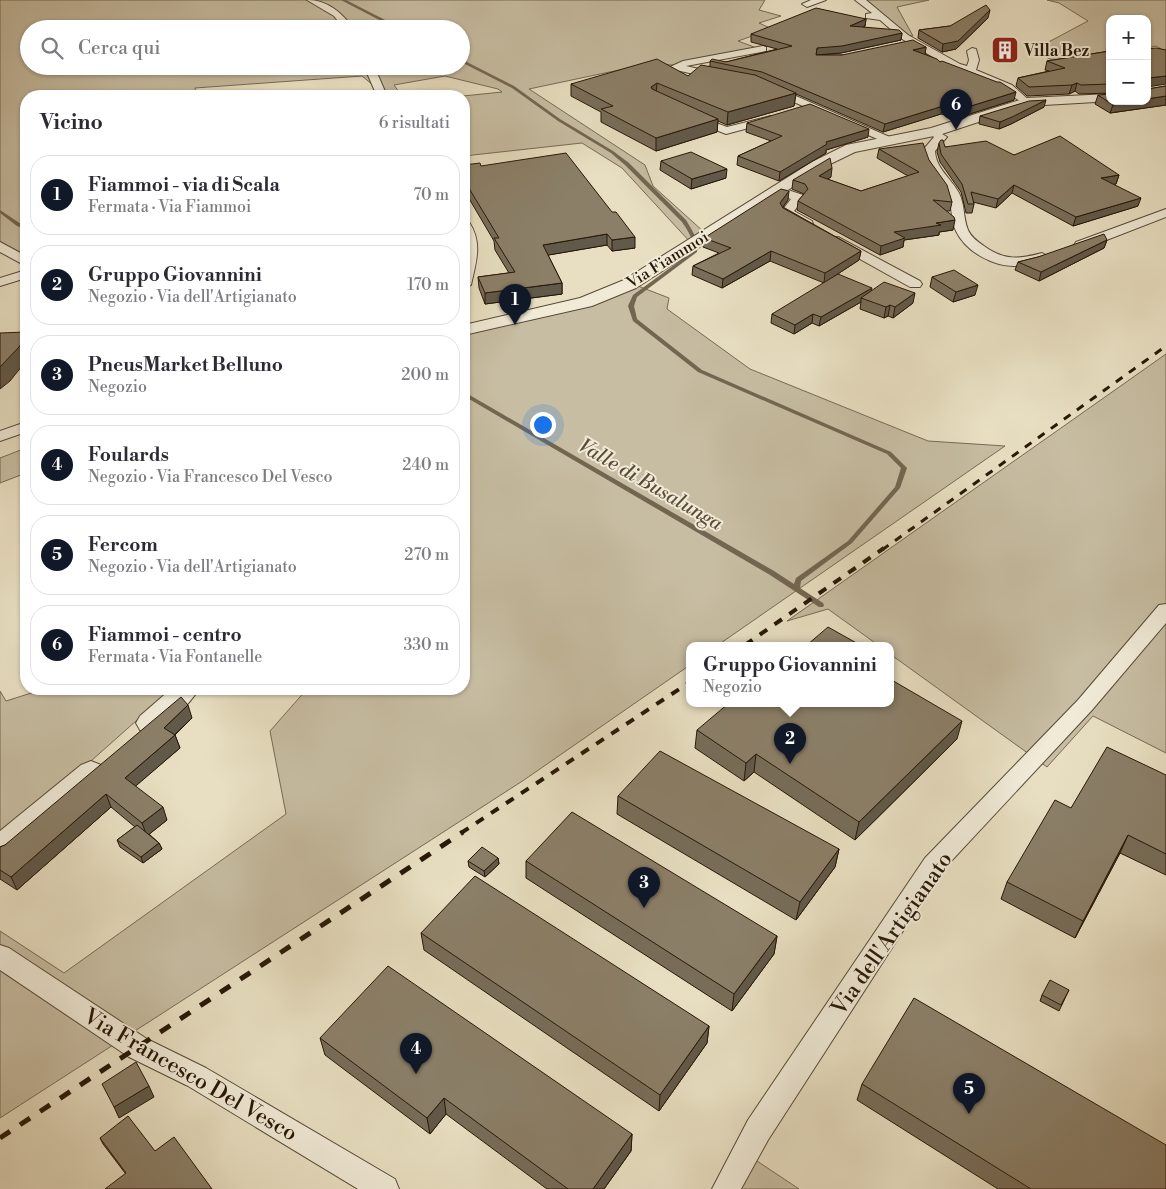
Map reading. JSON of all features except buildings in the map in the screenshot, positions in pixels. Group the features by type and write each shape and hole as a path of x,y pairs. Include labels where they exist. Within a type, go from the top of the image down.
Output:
{"street":[{"path":"312,0 337,14 342,20"},
{"path":"807,4 821,0"},
{"path":"860,0 914,42 956,66 1008,87 1026,102"},
{"path":"869,16 883,16"},
{"path":"897,44 914,42"},
{"path":"726,77 675,67 682,64 763,49"},
{"path":"971,71 974,60 972,51"},
{"path":"373,75 379,90"},
{"path":"762,85 888,140"},
{"name":"Via Fiammoi","path":"470,327 601,297 643,277 776,190 841,152 865,144 934,132 1026,102 1106,98"},
{"path":"681,112 726,131 735,130 810,106"},
{"path":"934,132 941,137 929,150 931,164 954,194 961,229 971,242 995,259 1008,263 1022,263 1050,254"},
{"path":"776,190 799,198 787,212 915,284"},
{"path":"1068,248 1166,213"},
{"path":"470,233 472,247 470,256"},
{"path":"0,246 20,258"},
{"path":"0,282 20,276"},
{"path":"0,436 20,429"},
{"name":"Via dell'Artigianato","path":"726,1189 758,1130 933,865 1085,705 1166,610"},
{"path":"129,741 180,695"},
{"path":"0,848 107,759"},
{"name":"Via Francesco Del Vesco","path":"0,956 138,1048 197,1077 385,1189"}],"shaded area":[{"path":"0,0 765,0 759,10 781,16 759,23 772,29 738,41 757,48 672,65 652,63 529,89 645,165 653,186 704,232 691,243 622,168 582,143 470,155 470,95 502,92 498,89 445,76 394,85 398,90 379,90 362,76 195,88 195,90 20,90 20,259 0,247"},
{"path":"861,0 929,0 897,7 913,36 899,34"},
{"path":"1047,0 1166,0 1166,52 1156,46 1151,47 1151,15 1106,15 1106,58 1084,76 1040,54 1041,46 1088,21 1059,3"},
{"path":"638,286 669,298 667,309 750,369 928,441 1005,446 722,642 686,642 686,668 524,780 0,1118 0,931 64,973 286,814 270,731 302,695 470,695 470,328"},
{"path":"1166,354 1166,753 1093,716 1047,767 894,657 894,642 874,642 828,609 787,621"},
{"path":"20,450 20,475 0,483 0,458"},
{"path":"0,691 6,701 25,695 165,695 56,792 0,847"},
{"path":"754,1159 799,1189 735,1189"}],"waterway":[{"path":"343,0 382,20"},
{"path":"470,65 513,87 559,120 612,152 627,164 684,221 691,231 696,246 695,252 635,296 631,306 635,320 700,371 889,453 904,468 898,487 850,542 798,580 797,589"},
{"name":"Valle di Busalunga","path":"0,211 20,225"},
{"name":"Valle di Busalunga","path":"470,397 772,573 821,605"}],"railway":[{"path":"882,550 1166,346"},
{"path":"749,642 884,548"},
{"path":"461,833 686,685"},
{"path":"0,1138 463,832"}],"place":[{"name":"Villa Bez","path":"1005,50"},
{"name":"Fiammoi - centro","path":"956,130"},
{"name":"Fiammoi - via di Scala","path":"515,325"},
{"name":"Gruppo Giovannini","path":"790,764"},
{"name":"PneusMarket Belluno","path":"644,908"},
{"name":"Foulards","path":"416,1074"},
{"name":"Fercom","path":"969,1114"}]}
